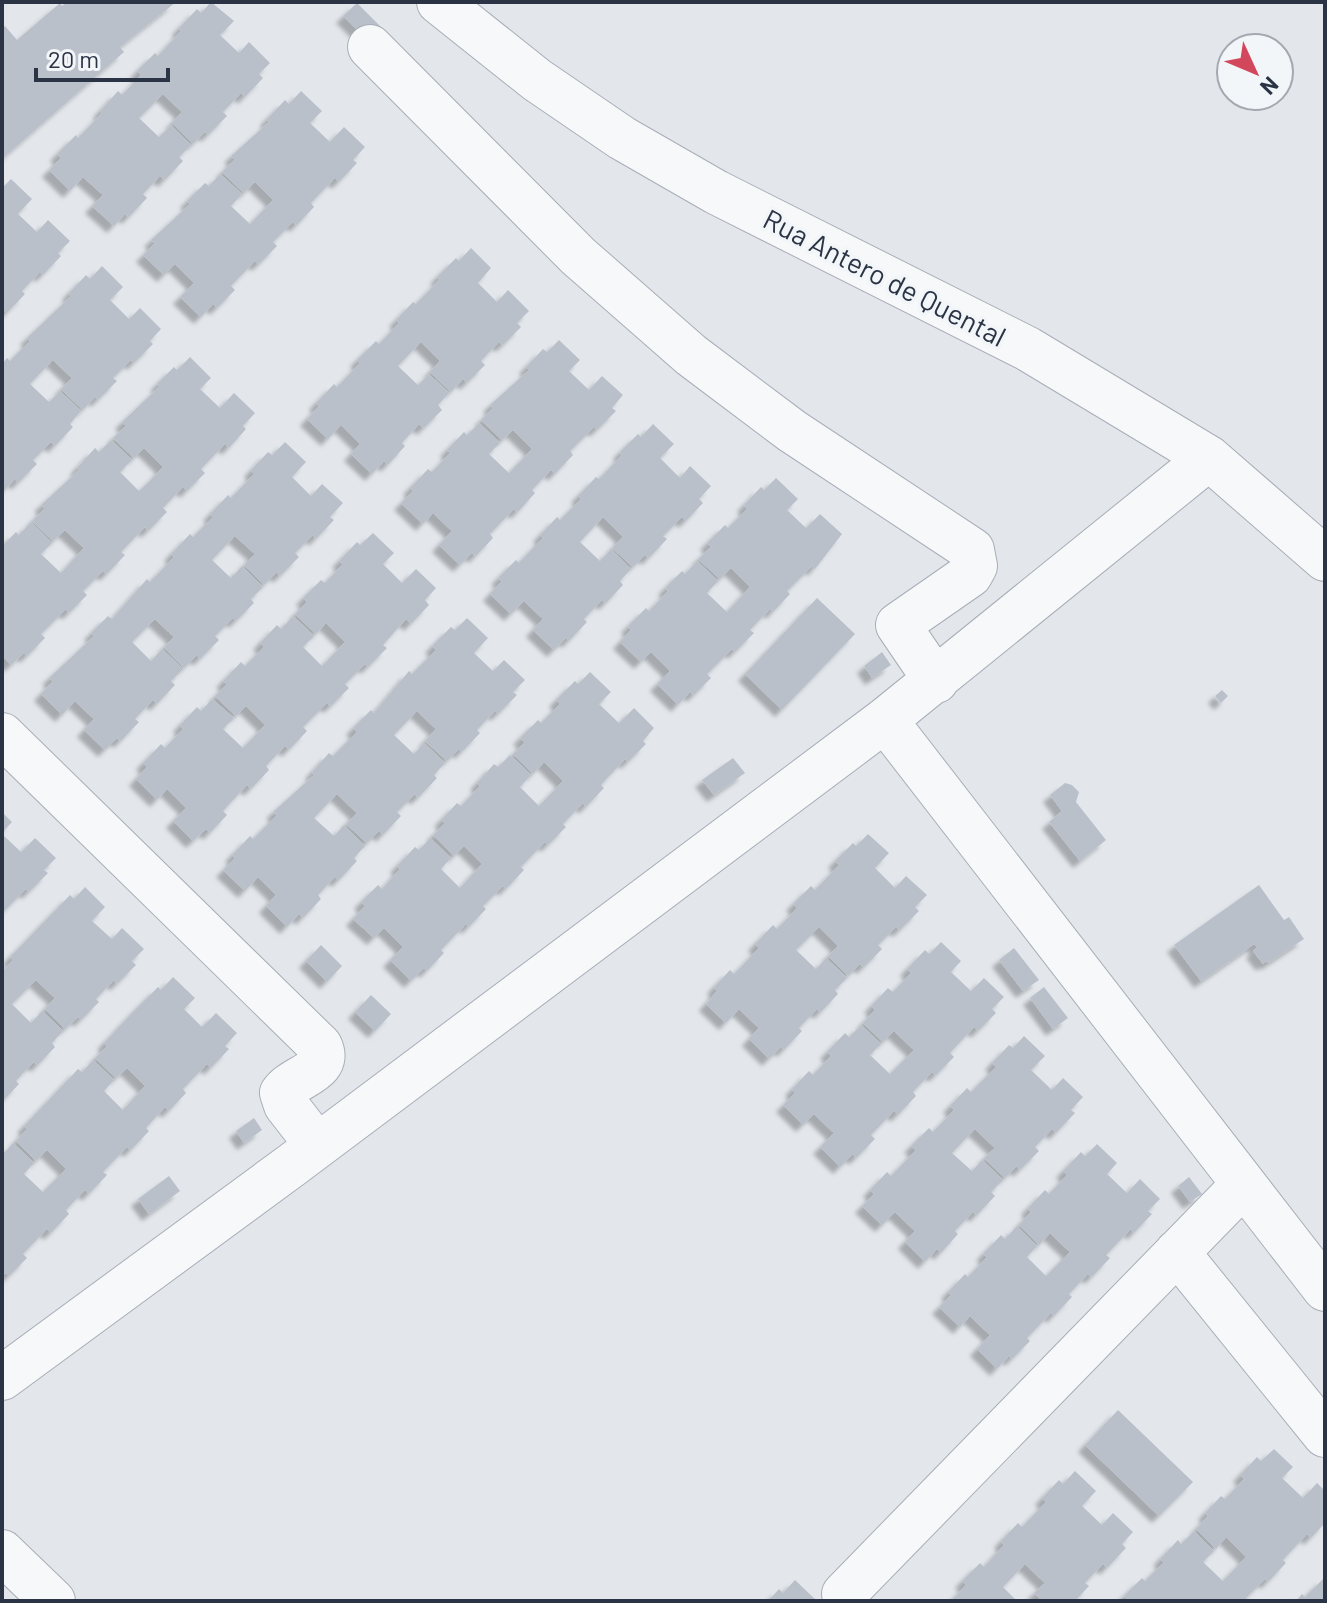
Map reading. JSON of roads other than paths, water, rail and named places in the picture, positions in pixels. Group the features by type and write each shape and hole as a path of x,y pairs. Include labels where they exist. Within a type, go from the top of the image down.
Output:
{"street":[{"name":"Rua Antero de Quental","path":"439,2 537,80 622,138 716,192 1028,349 1209,458 1325,559"},
{"path":"370,47 578,256 691,355 792,431 972,550 975,566 970,575 898,625 936,681"},
{"path":"2,1378 885,720 1209,458"},
{"path":"885,720 1325,1289"},
{"path":"2,735 320,1046 324,1054 322,1063 286,1086 282,1093 286,1105 317,1145"},
{"path":"844,1594 1243,1185"},
{"path":"1177,1252 1325,1435"},
{"path":"2,1552 53,1601"}]}
